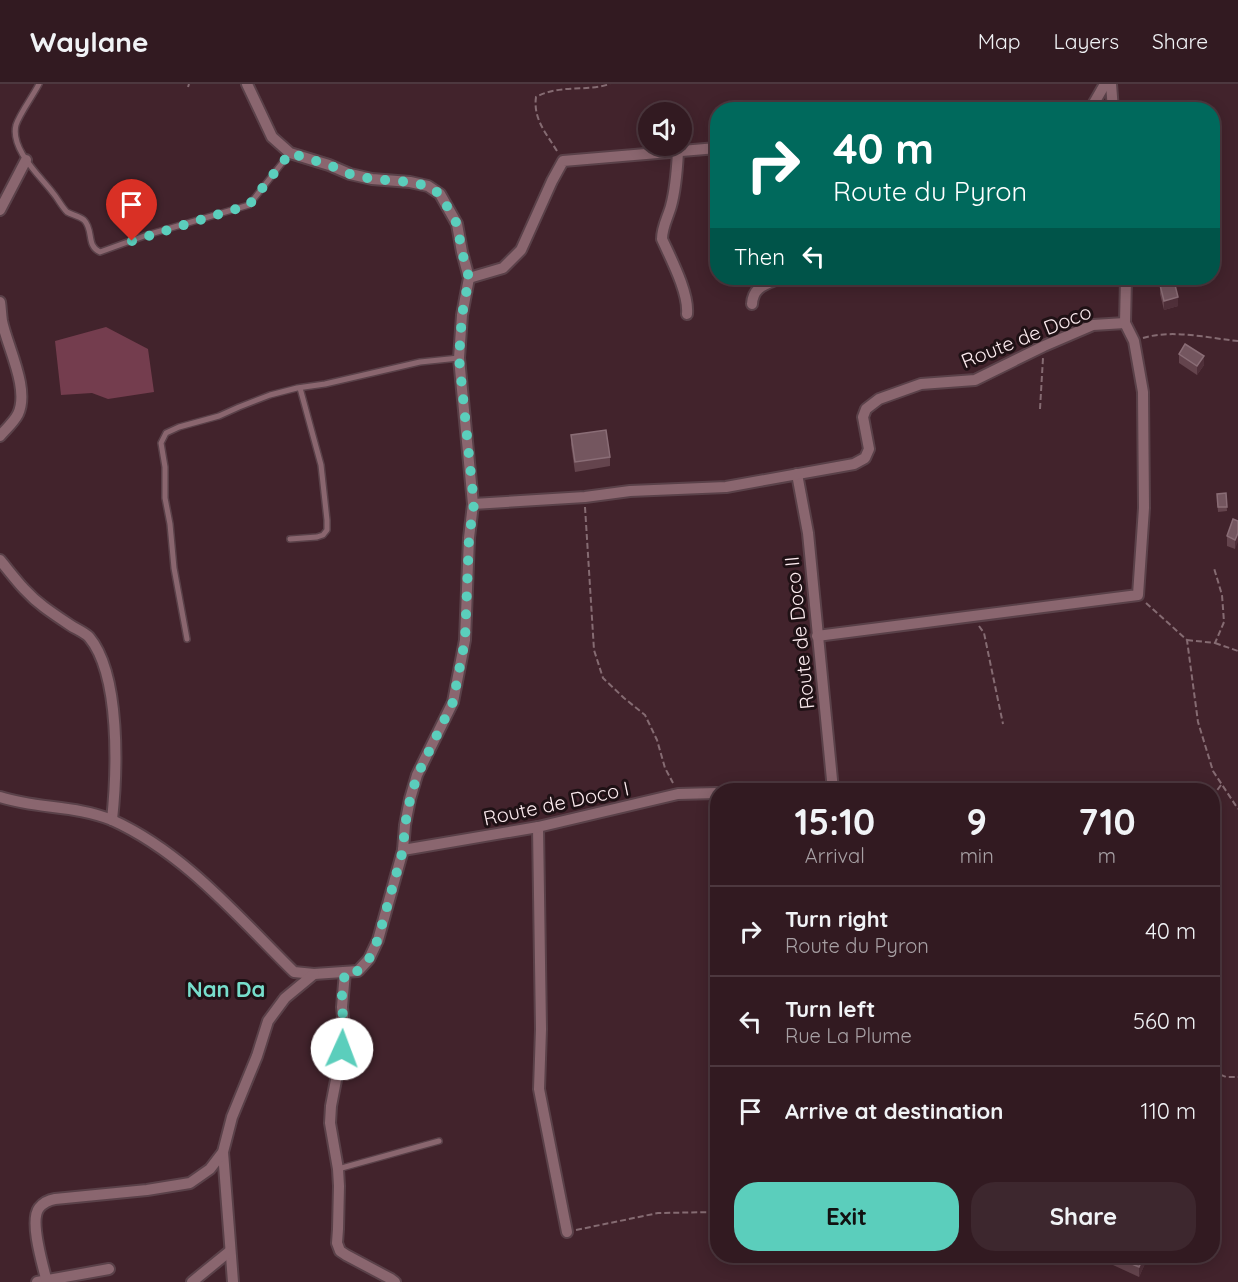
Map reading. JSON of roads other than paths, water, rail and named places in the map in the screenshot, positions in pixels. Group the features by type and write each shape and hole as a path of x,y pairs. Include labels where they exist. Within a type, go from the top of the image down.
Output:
{"street":[{"path":"0,797 17,802 86,812 112,820 158,845 195,874 294,972 314,974 358,971 369,959 378,939 403,850 410,800 415,783 453,702 465,640 469,538 474,504 459,358 462,315 469,278 457,224 440,194 428,186 350,174 290,153 272,136 247,84"},
{"path":"1095,102 1105,84"},
{"path":"1110,84 1112,102"},
{"path":"692,151 710,149"},
{"path":"469,278 503,268 521,250 563,161 638,155"},
{"path":"678,156 676,182 662,239 688,304 687,314"},
{"path":"0,210 26,160"},
{"path":"752,304 754,293 766,285"},
{"path":"818,636 1138,595 1144,508 1143,392 1134,341 1125,322 1126,285"},
{"path":"0,302 2,321 17,370 21,402 19,412 13,422 0,436"},
{"name":"Route de Doco","path":"474,504 585,497 630,491 726,487 854,464 865,458 869,448 863,417 867,409 879,399 921,384 975,380 1093,324 1125,322"},
{"name":"Route de Doco II","path":"797,474 808,533 832,783"},
{"path":"0,560 27,593 44,608 88,636 98,650 106,670 115,736 112,820"},
{"name":"Route de Doco I","path":"403,850 538,827 678,794 710,793"},
{"path":"538,827 541,1029 539,1089 567,1232"},
{"path":"345,972 342,1007 343,1038 330,1123 338,1169 337,1243 340,1251 395,1282"},
{"path":"233,1282 223,1152 232,1117 257,1056 268,1021 285,998 314,974"},
{"path":"109,1269 43,1281 35,1227 39,1208 47,1201 55,1199 147,1190 190,1183 210,1169 223,1152"},
{"path":"192,1282 230,1251"}],"lane":[{"path":"39,84 16,125 17,144 26,160 65,209 86,224 93,248 100,252 249,205 290,153"},
{"path":"187,639 174,568 165,498 165,467 161,442 166,433 219,416 259,399 300,388 420,362 459,358"},
{"path":"290,539 317,537 323,535 327,530 321,465 300,388"},
{"path":"338,1169 439,1141"}],"district":[{"name":"Nan Da","path":"226,989"}]}
